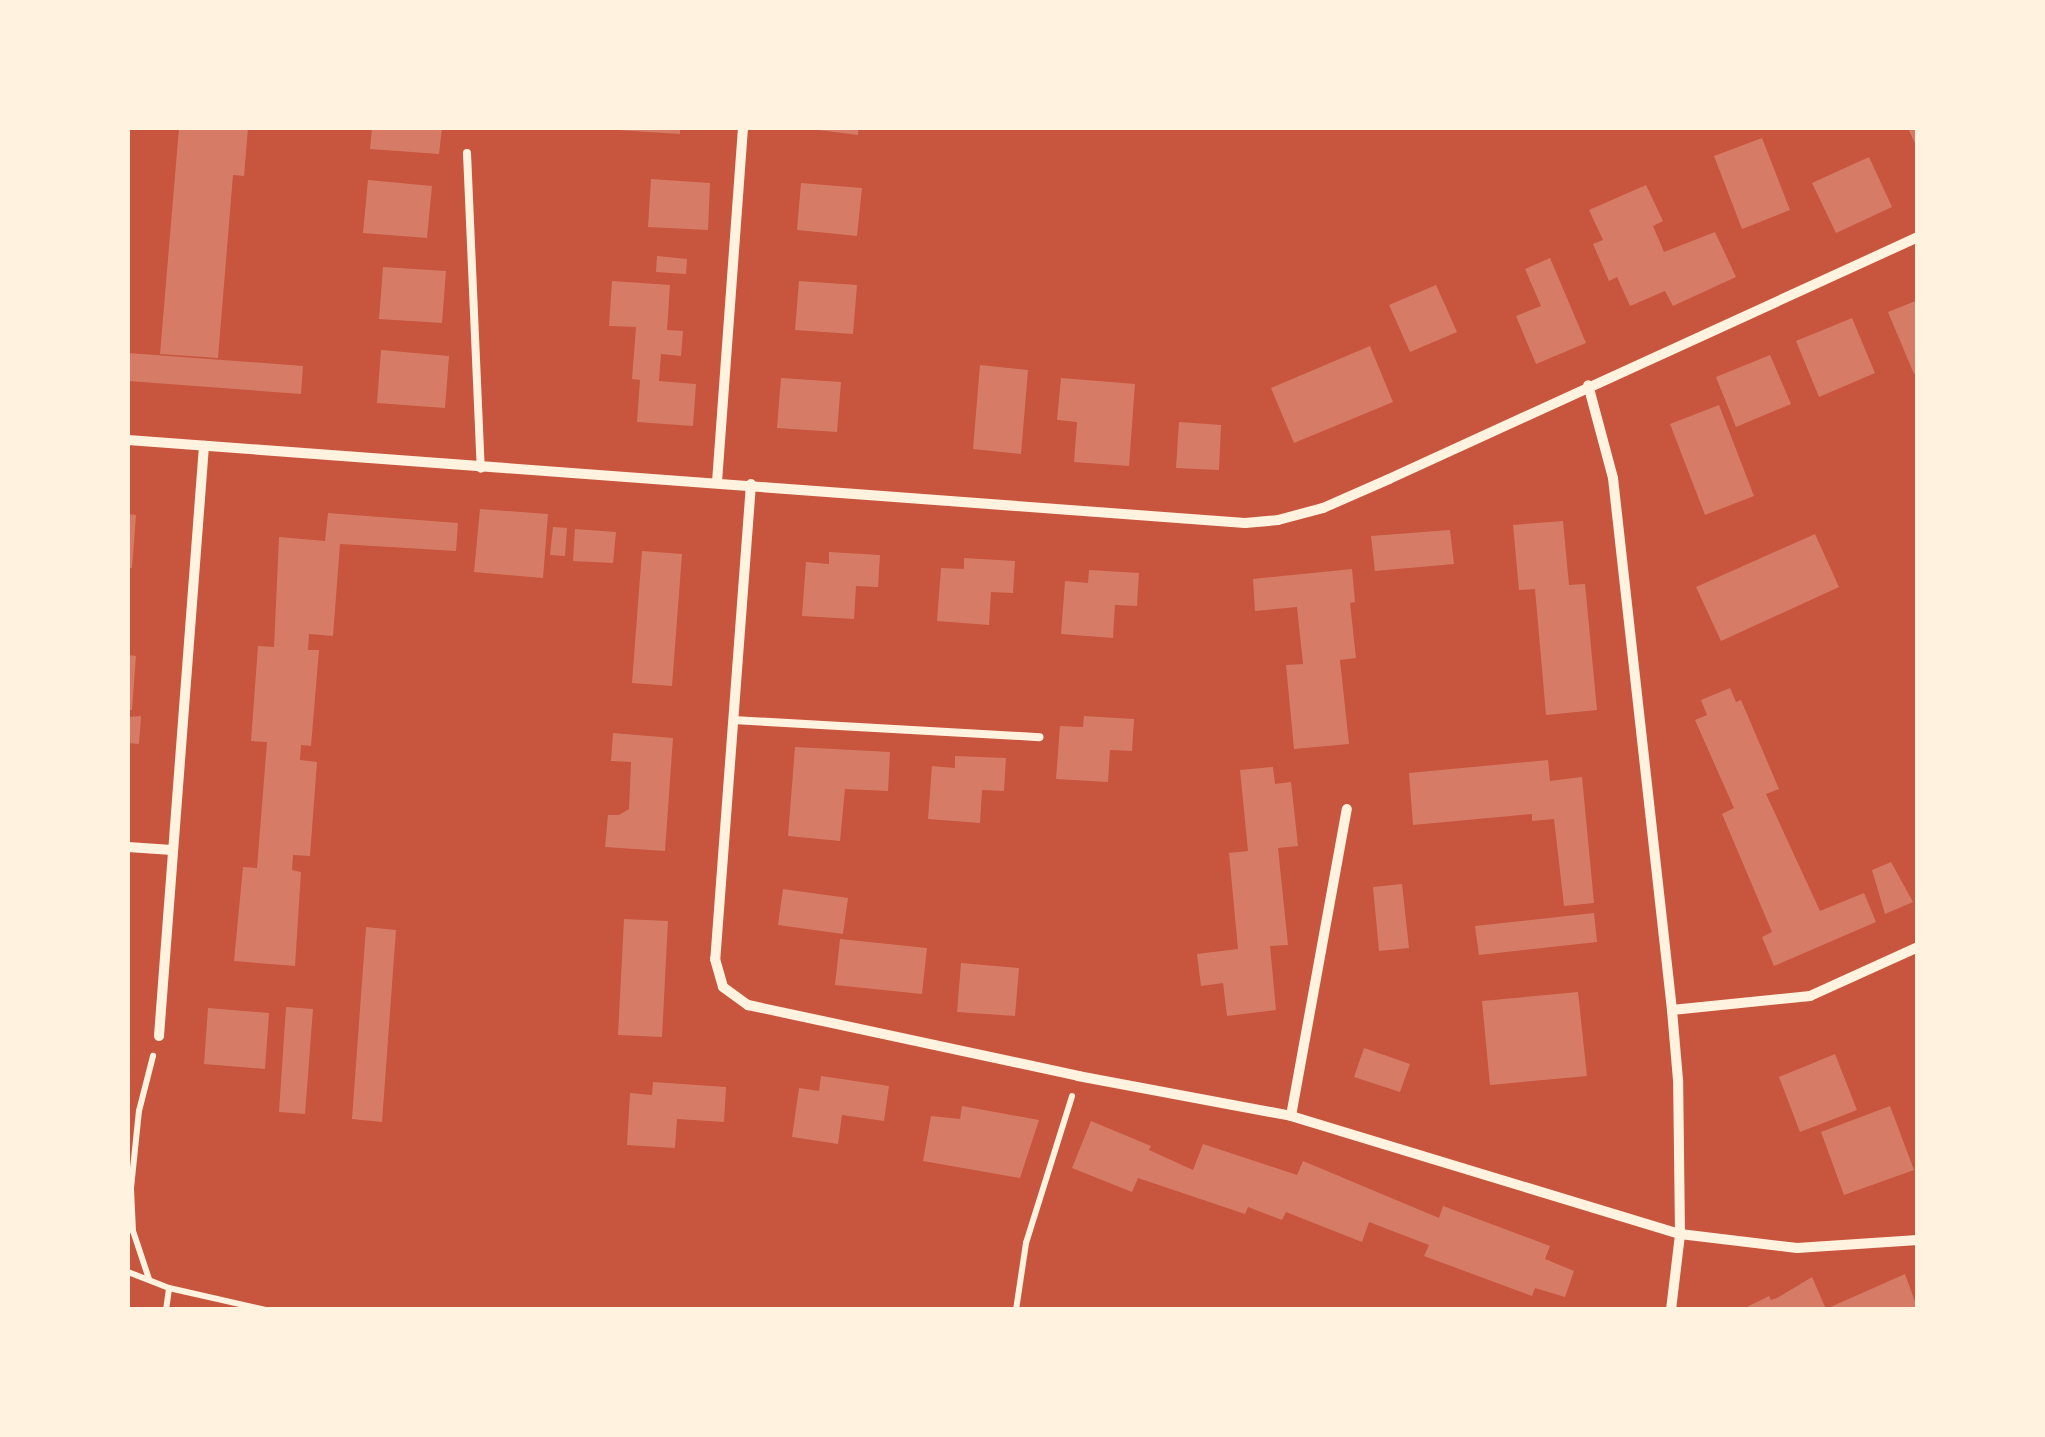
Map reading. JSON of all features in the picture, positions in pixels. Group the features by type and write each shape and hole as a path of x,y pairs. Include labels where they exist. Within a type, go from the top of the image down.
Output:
{"street":[{"path":"717,482 743,128"},
{"path":"128,440 1246,523 1278,520 1356,493 1918,237"},
{"path":"1588,385 1613,478 1672,1010 1680,1234 1671,1310"},
{"path":"159,1036 204,446"},
{"path":"751,484 715,959 724,987 748,1005 1078,1076 1292,1116 1680,1234 1797,1248 1918,1240"},
{"path":"1292,1116 1347,809"},
{"path":"128,847 172,850"},
{"path":"1672,1010 1810,996 1918,948"}],"lane":[{"path":"467,153 481,468"},
{"path":"733,720 1040,738"}],"path":[{"path":"149,1278 133,1230 131,1188 139,1111 159,1036"},
{"path":"1016,1310 1026,1244 1078,1076"},
{"path":"128,1272 169,1288 266,1310"},
{"path":"166,1310 169,1288"}],"building":[{"path":"179,128 248,128 244,176 233,175 218,358 160,354"},
{"path":"372,128 442,128 439,154 370,149"},
{"path":"680,128 680,134 617,130"},
{"path":"803,128 858,128 858,135"},
{"path":"1908,128 1918,128 1918,150"},
{"path":"1762,138 1790,210 1742,229 1714,156"},
{"path":"1869,157 1892,207 1836,233 1812,183"},
{"path":"651,179 710,183 708,230 648,227"},
{"path":"368,180 432,186 427,238 363,233"},
{"path":"801,183 862,188 857,236 797,230"},
{"path":"1646,185 1663,221 1653,226 1664,252 1715,232 1736,277 1673,306 1665,291 1630,306 1617,277 1609,281 1593,244 1603,240 1589,210"},
{"path":"657,256 687,259 686,274 656,272"},
{"path":"1550,258 1586,343 1536,364 1516,316 1541,306 1525,269"},
{"path":"383,267 446,271 442,323 379,319"},
{"path":"612,281 670,285 667,330 683,331 681,356 661,354 659,381 696,384 693,426 637,422 640,380 632,379 636,327 609,326"},
{"path":"799,281 857,285 853,334 795,330"},
{"path":"1436,285 1457,332 1410,352 1389,305"},
{"path":"1918,300 1918,372 1914,374 1888,312"},
{"path":"1852,318 1875,373 1819,397 1796,341"},
{"path":"1370,346 1393,402 1294,443 1271,388"},
{"path":"381,350 449,356 445,408 377,403"},
{"path":"128,353 303,366 301,394 128,381"},
{"path":"1770,355 1791,404 1736,427 1716,377"},
{"path":"980,365 1028,370 1021,454 973,449"},
{"path":"781,378 841,382 837,432 777,428"},
{"path":"1061,378 1135,384 1129,466 1074,462 1077,422 1057,420"},
{"path":"1719,405 1754,496 1705,515 1670,424"},
{"path":"1179,422 1221,425 1219,470 1176,468"},
{"path":"480,509 548,514 543,578 474,572"},
{"path":"328,513 458,523 456,551 340,544 333,636 309,634 308,650 319,650 311,746 301,745 300,760 317,762 310,856 293,855 292,870 301,872 295,966 234,961 243,867 257,868 267,742 251,741 258,646 274,647 279,537 325,541"},
{"path":"128,514 136,515 132,568 128,568"},
{"path":"1563,521 1569,585 1585,584 1597,710 1546,715 1535,589 1519,590 1513,525"},
{"path":"553,527 567,528 565,556 550,555"},
{"path":"575,529 616,532 613,563 573,561"},
{"path":"1450,530 1454,564 1375,571 1371,536"},
{"path":"1815,534 1839,587 1721,641 1696,587"},
{"path":"642,551 682,554 672,686 632,683"},
{"path":"829,552 880,555 878,587 856,586 854,619 802,616 806,562 829,564"},
{"path":"964,558 1015,561 1013,593 991,592 989,625 937,621 941,568 964,569"},
{"path":"1352,569 1355,602 1350,603 1356,658 1340,660 1349,744 1294,749 1286,665 1303,664 1297,607 1255,611 1253,579"},
{"path":"1089,570 1139,573 1137,606 1115,605 1113,638 1061,634 1065,581 1088,583"},
{"path":"128,655 136,656 132,710 128,710"},
{"path":"1730,688 1736,702 1741,700 1779,789 1766,794 1820,911 1864,893 1876,922 1774,966 1762,937 1772,932 1722,814 1734,808 1695,720 1707,715 1701,700"},
{"path":"141,716 139,744 128,743 128,717"},
{"path":"1084,716 1134,719 1132,751 1110,750 1108,782 1056,779 1060,726 1083,727"},
{"path":"613,733 673,738 665,851 605,847 608,815 619,815 629,809 631,762 611,761"},
{"path":"795,747 890,752 888,791 845,789 840,841 788,836"},
{"path":"955,756 1006,758 1004,791 982,790 980,823 928,819 932,766 955,768"},
{"path":"1548,760 1550,781 1582,777 1594,903 1564,906 1554,819 1532,821 1532,814 1413,825 1409,773"},
{"path":"1273,767 1275,784 1291,782 1298,846 1278,848 1288,945 1270,946 1276,1010 1227,1016 1223,983 1201,986 1197,954 1238,949 1229,853 1248,851 1240,770"},
{"path":"1891,862 1913,902 1885,914 1872,870"},
{"path":"1402,884 1409,948 1379,951 1373,887"},
{"path":"783,889 848,898 843,934 778,925"},
{"path":"1594,913 1597,942 1479,955 1475,926"},
{"path":"624,919 668,921 662,1037 618,1035"},
{"path":"366,927 396,930 382,1122 352,1119"},
{"path":"840,939 927,948 922,994 835,985"},
{"path":"961,963 1019,968 1015,1016 957,1012"},
{"path":"1578,992 1587,1076 1490,1085 1482,1001"},
{"path":"286,1007 313,1009 305,1114 279,1112"},
{"path":"208,1008 269,1013 265,1069 204,1064"},
{"path":"1364,1048 1410,1064 1400,1092 1354,1077"},
{"path":"1835,1054 1857,1110 1800,1132 1779,1077"},
{"path":"821,1076 889,1086 884,1121 842,1115 838,1144 792,1137 799,1088 819,1091"},
{"path":"653,1082 726,1087 724,1122 677,1119 675,1148 627,1145 630,1093 652,1095"},
{"path":"962,1106 1039,1120 1020,1178 923,1161 931,1116 960,1119"},
{"path":"1890,1106 1914,1170 1844,1195 1821,1132"},
{"path":"1091,1121 1151,1146 1149,1150 1193,1170 1203,1144 1297,1175 1303,1161 1439,1218 1443,1206 1550,1246 1545,1259 1574,1271 1565,1297 1535,1288 1532,1296 1424,1256 1429,1245 1369,1222 1362,1242 1286,1212 1282,1220 1248,1207 1245,1214 1138,1178 1132,1192 1072,1168"},
{"path":"1905,1274 1918,1310 1741,1310 1769,1296 1771,1300 1777,1298 1812,1277 1826,1309"}]}
